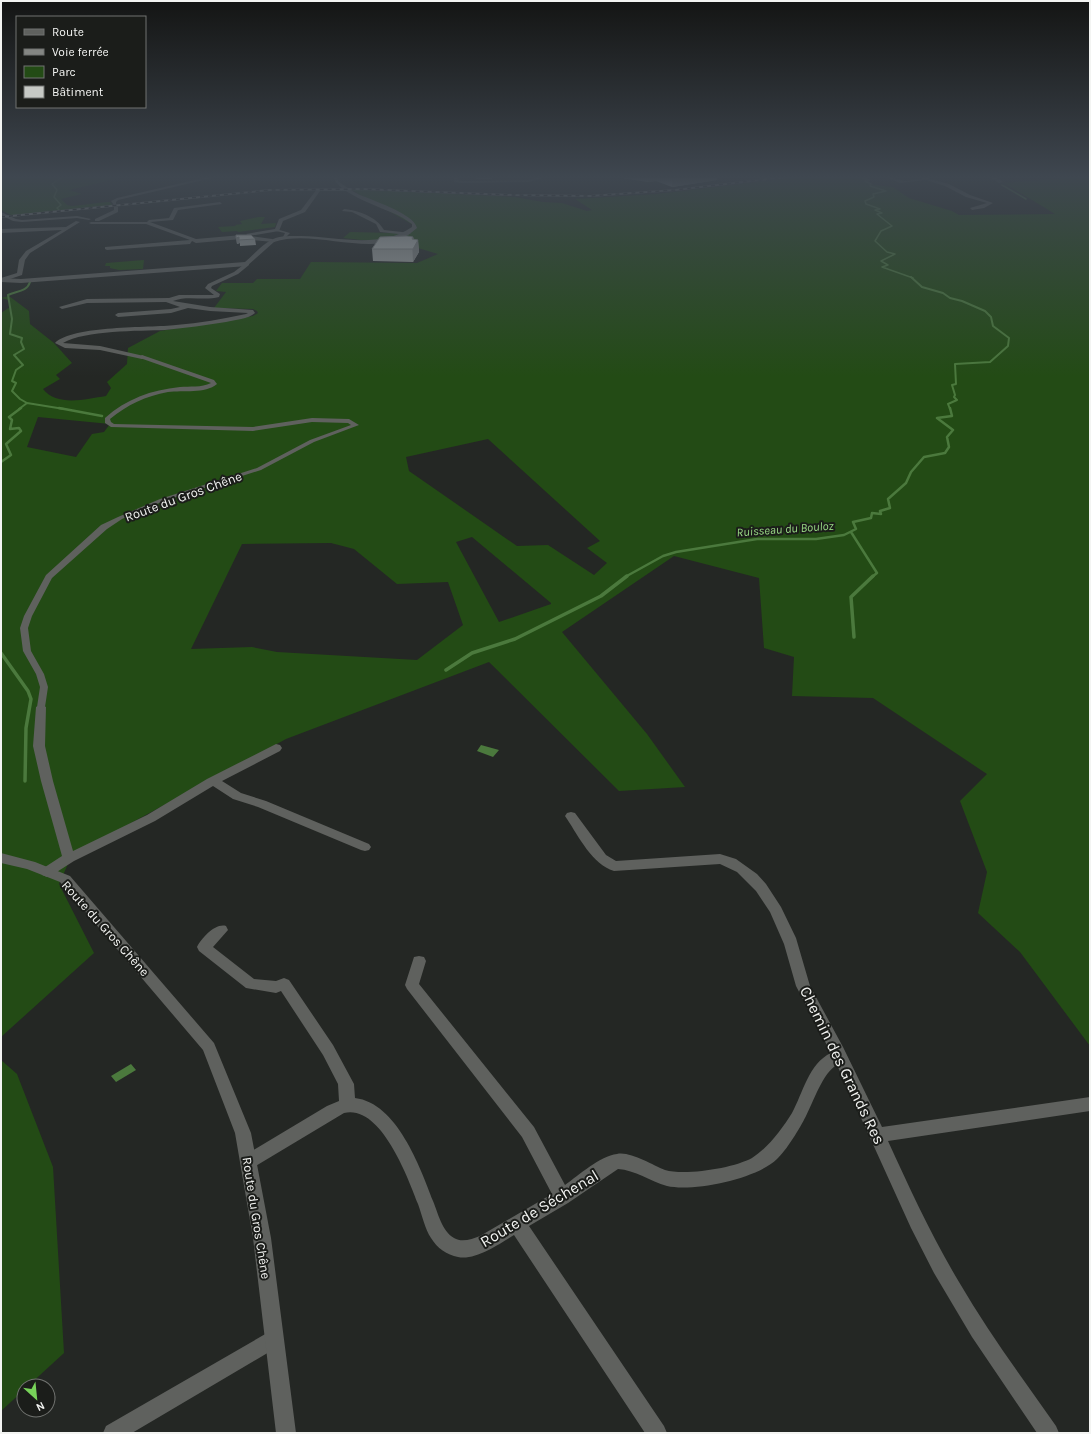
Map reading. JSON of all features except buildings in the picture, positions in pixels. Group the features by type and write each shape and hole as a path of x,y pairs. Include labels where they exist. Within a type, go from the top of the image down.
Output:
{"street":[{"path":"16,276 20,274 22,260 28,252 43,243"},
{"path":"107,248 169,243"},
{"path":"62,308 87,301 168,300 217,296 208,288 210,285 236,273 271,243"},
{"path":"390,243 396,244"},
{"path":"2,278 41,279 246,264"},
{"path":"2,278 21,270"},
{"path":"2,278 16,276 41,279"},
{"name":"Route du Gros Chêne","path":"47,872 69,858 47,781 39,746 41,707 44,687 40,674 27,651 24,628 28,616 49,577 104,527 120,518 162,500 259,468 312,441 356,425 349,421 312,420 253,429 113,426 108,423 107,419 122,406 132,401 164,391 204,387 214,384 212,381 142,357 100,348 65,346 58,343 64,339 92,334 186,325 244,316 252,312 248,310 188,306 172,303 168,300"},
{"path":"118,315 171,311 188,306"},
{"path":"69,858 151,818 211,782 276,748"},
{"path":"211,782 219,784 237,796 262,804 365,847"},
{"name":"Chemin des Grands Res","path":"571,816 601,858 614,866 659,862 720,859 729,860 738,864 746,871 764,892 780,915 788,934 805,992 840,1056 903,1193 943,1274 1049,1433"},
{"path":"1,858 47,872"},
{"name":"Route du Gros Chêne","path":"47,872 65,879 209,1047 243,1133 262,1238 286,1433"},
{"path":"221,930 204,947 251,984 276,987 284,984 328,1050 346,1084 347,1105 333,1110 248,1162"},
{"path":"419,961 412,985 528,1132 562,1197"},
{"name":"Route de Séchenal","path":"347,1105 358,1105 372,1112 388,1126 402,1148 437,1232 446,1243 459,1249 471,1248 517,1224 562,1197 606,1166 617,1161 627,1162 667,1178 696,1180 725,1174 755,1165 771,1154 797,1118 820,1072 829,1061 840,1056"},
{"path":"877,1135 1090,1104"},
{"path":"517,1224 657,1433"},
{"path":"113,1433 274,1338"}],"green space":[{"path":"380,243 1090,243 1090,1046 1020,952 978,913 987,872 960,801 987,774 873,698 792,696 794,657 764,648 759,578 674,556 562,632 647,734 685,787 619,791 489,662 286,739 72,855 59,884 94,953 1,1037 1,313 10,307 9,300 1,298 9,296 29,311 30,324 54,343 72,363 56,375 60,379 43,389 49,395 64,400 90,399 106,396 111,388 107,382 127,364 128,348 160,331 253,316 258,313 253,309 214,308 226,292 216,291 222,283 253,283 257,279 300,279 311,262 417,263 438,254 418,248","holes":["38,417 110,424 104,432 92,434 76,457 27,447","488,439 600,541 587,548 607,563 594,575 548,545 517,546 409,471 406,457","472,537 551,603 551,604 499,622 456,542","331,543 354,549 397,584 448,582 463,625 417,660 277,652 252,647 191,649 242,544"]},
{"path":"144,260 143,269 119,270 110,268 110,266 105,266 106,263"},
{"path":"1,1060 17,1074 53,1167 64,1353 37,1378 16,1378 16,1397 1,1411"}],"shaded area":[{"path":"481,745 499,750 493,757 477,751"},
{"path":"131,1064 136,1070 116,1082 111,1076"}],"waterway":[{"name":"Ruisseau du Bouloz","path":"877,243 887,252 895,254 881,261 888,265 882,267 912,277"},
{"name":"Ruisseau du Bouloz","path":"912,277 922,287 943,293 950,298 962,301 985,311 991,317 993,326 1009,338 1008,346 990,362 955,364 956,384 952,385 955,395 954,397 957,400 948,404 950,409"},
{"path":"27,403 20,399 12,391 16,383 12,381 16,370 23,365 14,355 24,349 21,342 22,338 10,334 12,319 8,295 26,288 30,282"},
{"path":"19,409 27,403"},
{"path":"27,403 64,409"},
{"path":"1,462 11,455 6,444 21,431 19,428 10,429 12,420 9,417 21,408"},
{"path":"59,408 102,416"},
{"name":"Ruisseau du Bouloz","path":"625,577 663,556 676,552 757,539 816,539 844,535 856,529 853,522 871,518 872,513 881,514 880,511 890,508 888,499 906,483 911,472 924,457 945,453 949,447 947,437 953,430 937,418 952,416 950,408"},
{"path":"851,532 877,573 872,577"},
{"name":"Ruisseau du Bouloz","path":"446,670 472,653 515,639 601,596 627,576"},
{"path":"854,637 851,597 873,576"},
{"path":"1,653 28,691 31,699 26,728 25,781"}]}
